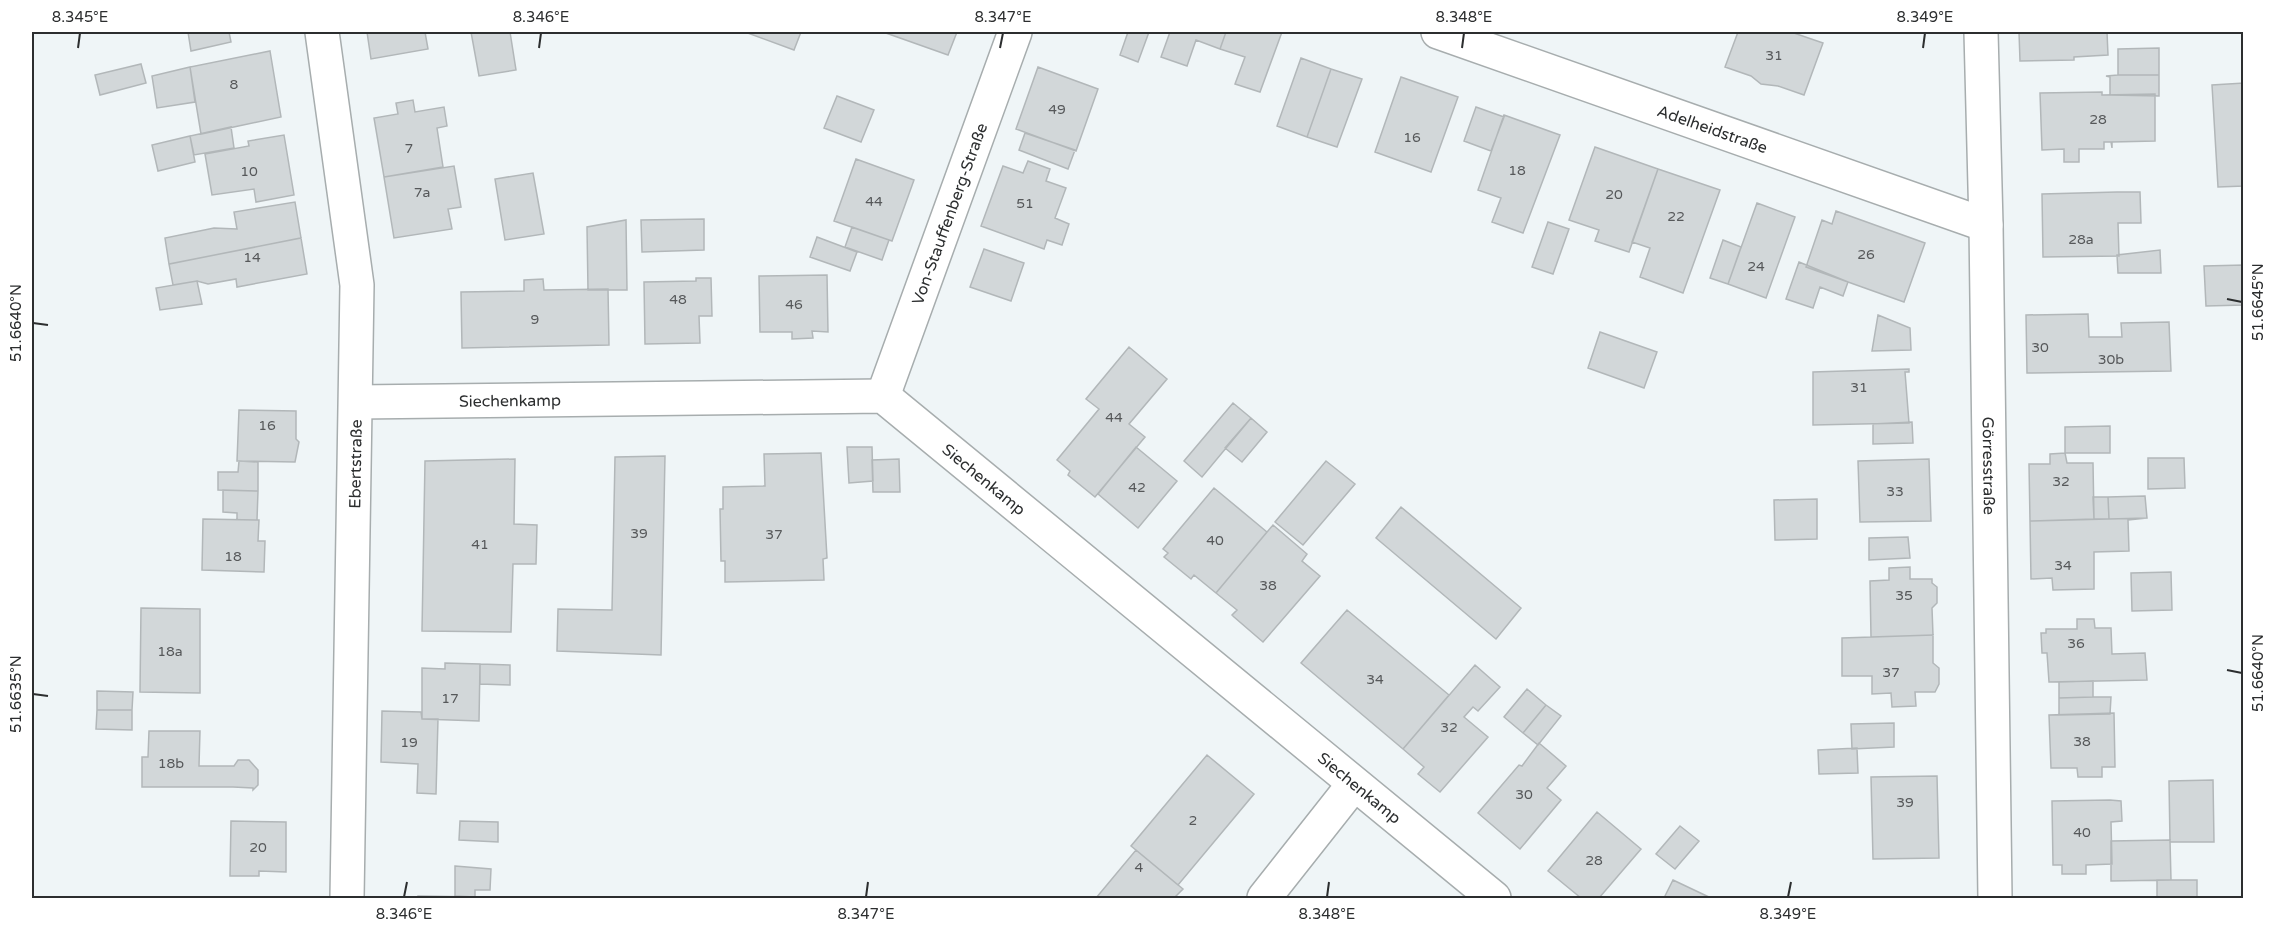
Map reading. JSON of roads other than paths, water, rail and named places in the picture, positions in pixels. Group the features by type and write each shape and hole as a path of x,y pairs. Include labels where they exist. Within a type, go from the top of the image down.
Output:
{"street":[{"name":"Ebertstraße","path":"322,32 357,285 347,898"},
{"name":"Von-Stauffenberg-Straße","path":"883,396 1015,32"},
{"name":"Adelheidstraße","path":"1438,32 1986,225"},
{"name":"Görresstraße","path":"1981,32 1986,225 1995,898"},
{"name":"Siechenkamp","path":"356,402 883,396 1494,898"},
{"path":"1264,898 1354,784"}]}
